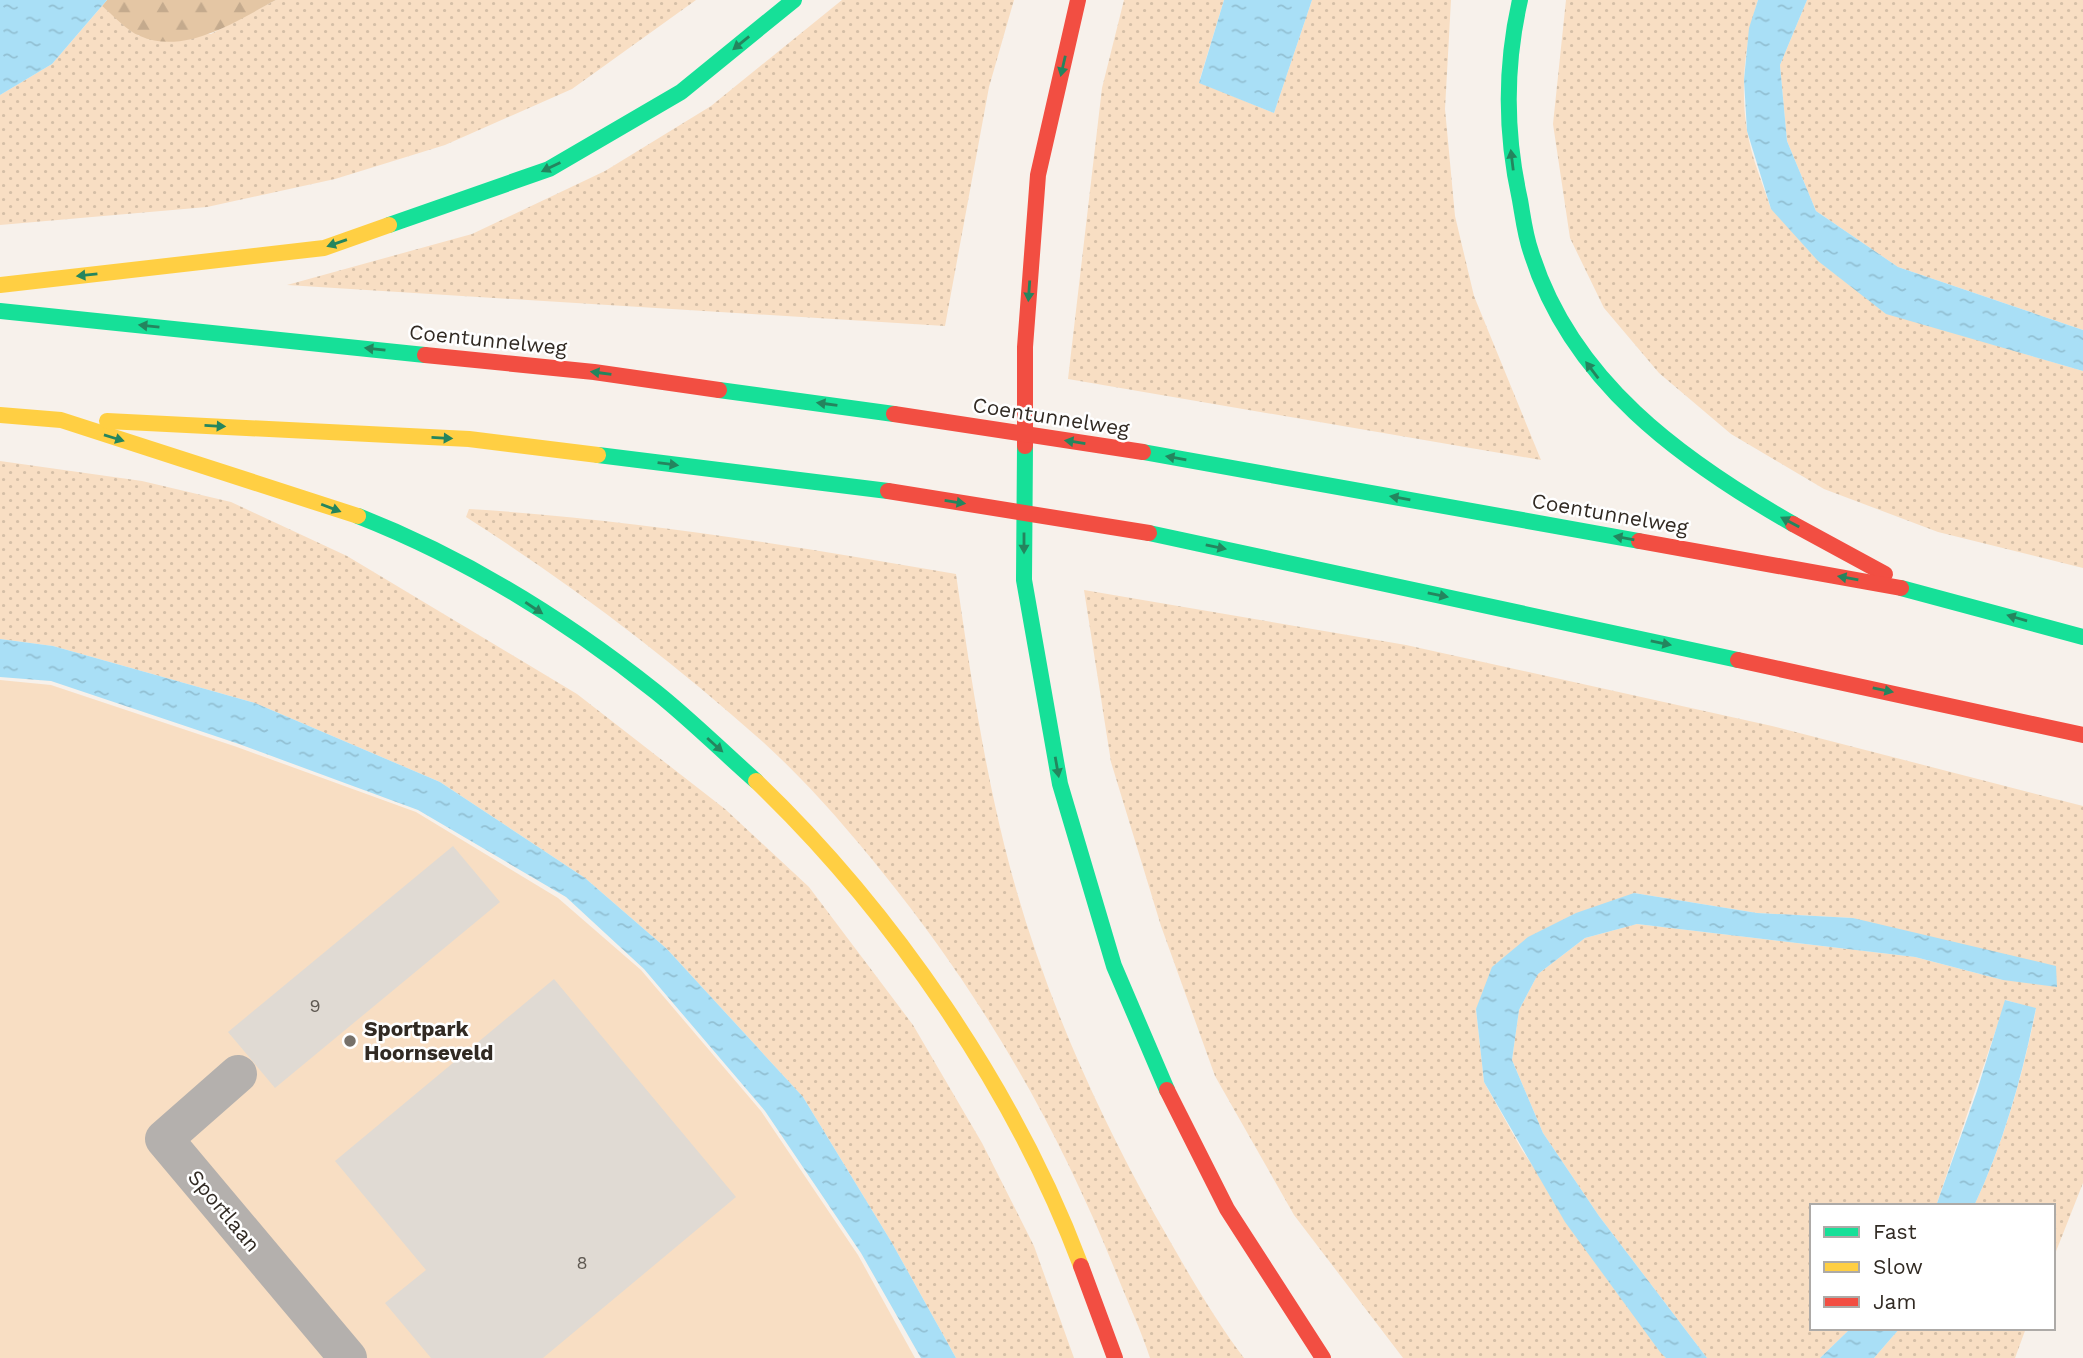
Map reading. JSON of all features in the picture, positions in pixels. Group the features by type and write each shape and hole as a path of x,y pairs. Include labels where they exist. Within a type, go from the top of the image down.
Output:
{"highway":[{"path":"0,285 324,248 549,170 681,92 794,0"},
{"path":"1078,0 1038,175 1025,347 1024,580 1057,770 1114,966 1170,1098 1227,1209 1323,1358"},
{"path":"1520,0 1511,43 1507,90 1515,186 1530,250 1551,305 1572,343 1620,404 1696,467 1745,498 1915,590"},
{"name":"Coentunnelweg","path":"0,311 594,372 1143,452 1915,590 2083,636"},
{"path":"0,415 470,439 888,491 1149,533 2083,735"},
{"path":"49,418 289,492 426,545 515,595 674,708 788,809 881,917 965,1037 1027,1143 1097,1300 1115,1358"}],"street":[{"name":"Sportlaan","path":"237,1074 164,1139 348,1358"}],"shaded area":[{"path":"276,0 696,0 572,89 445,145 335,179 207,207 0,225 0,95 52,64 102,6 139,36 211,34"},
{"path":"842,0 1014,0 989,87 945,326 287,285 472,234 605,171 711,106"},
{"path":"1124,0 1224,0 1199,82 1274,113 1312,0 1451,0 1445,109 1455,216 1474,296 1541,460 1068,379 1102,88"},
{"path":"1566,0 1758,0 1745,65 1744,98 1751,150 1771,209 2025,354 2083,371 2083,568 1938,532 1824,489 1731,434 1659,373 1604,308 1570,238 1553,124"},
{"path":"1807,0 2083,0 2083,330 1898,267 1816,211 1787,141 1780,65"},
{"path":"0,461 142,481 231,502 347,556 577,694 725,809 809,887 913,1025 982,1143 1034,1246 1074,1358 956,1358 892,1243 803,1097 667,949 585,878 440,782 255,703 53,646 0,639"},
{"path":"469,509 652,527 956,574 996,811 1017,893 1049,988 1087,1081 1131,1171 1197,1288 1244,1358 1150,1358 1094,1220 1043,1115 953,967 883,873 826,805 763,742 692,681 619,624 466,517"},
{"path":"1084,590 1406,645 1772,726 2083,806 2083,1183 2055,1254 2055,1204 1975,1204 2011,1109 2036,1009 2006,1000 1937,1204 1810,1204 1810,1330 1849,1330 1820,1358 1707,1358 1599,1216 1543,1133 1512,1060 1519,1010 1538,974 1585,938 1637,924 1915,957 2003,980 1853,918 1757,913 1634,893 1476,1009 1484,1082 1522,1150 1666,1358 1403,1358 1294,1215 1215,1076 1161,926 1111,762"},
{"name":"Sportpark Hoornseveld","path":"0,680 51,685 237,747 416,812 558,898 641,970 761,1111 858,1255 915,1358 0,1358"},
{"path":"1898,1330 2025,1330 2015,1358 1874,1358"}],"green space":[{"path":"107,0 276,0 211,33 175,42 157,41 135,34 102,6"}],"water":[{"path":"0,0 107,0 52,64 0,95"},
{"path":"1224,0 1312,0 1274,113 1199,83"},
{"path":"1758,0 1807,0 1780,65 1787,141 1816,211 1898,267 2083,330 2083,371 1886,314 1818,261 1771,209 1747,131 1744,80 1749,28"},
{"path":"0,639 53,646 255,703 440,782 585,878 667,949 803,1097 892,1243 956,1358 921,1358 861,1253 765,1111 644,969 566,897 418,810 239,744 51,681 0,677"},
{"path":"1634,893 1757,913 1853,918 2056,966 2057,987 2003,980 1915,957 1637,924 1585,938 1538,974 1519,1010 1512,1060 1543,1133 1599,1216 1707,1358 1666,1358 1660,1352 1565,1222 1484,1082 1476,1009 1492,967 1528,937 1576,913"},
{"path":"2005,1000 2036,1008 2025,1059 2003,1133 1975,1204 1937,1204 1977,1091"},
{"path":"1849,1330 1898,1330 1874,1358 1820,1358"}],"building":[{"path":"453,846 500,902 275,1088 228,1032"},
{"path":"554,979 736,1197 543,1358 431,1358 385,1303 426,1270 335,1161"}],"traffic: fast":[{"path":"389,225 549,169 681,92 794,0"},
{"path":"1520,0 1509,75 1509,125 1527,239 1549,298 1573,340 1602,378 1635,412 1671,444 1710,473 1793,524"},
{"path":"0,311 425,355"},
{"path":"719,390 894,414"},
{"path":"1025,446 1024,580 1060,784 1114,966 1167,1090"},
{"path":"1143,452 1639,541"},
{"path":"598,455 888,491"},
{"path":"358,516 476,571 551,616 656,692 756,781"},
{"path":"1149,533 1738,660"},
{"path":"1901,588 2083,637"}],"traffic: slow":[{"path":"0,285 324,248 389,225"},
{"path":"0,415 61,420 358,516"},
{"path":"107,421 469,439 598,455"},
{"path":"756,781 855,887 945,1006 1022,1134 1054,1200 1081,1266"}],"traffic: jam":[{"path":"1025,446 1025,347 1038,175 1078,0"},
{"path":"425,355 594,372 719,390"},
{"path":"894,414 1143,452"},
{"path":"888,491 1149,533"},
{"path":"1793,524 1885,574"},
{"path":"1639,541 1901,588"},
{"path":"1738,660 2083,735"},
{"path":"1167,1090 1227,1209 1323,1358"},
{"path":"1081,1266 1115,1358"}],"place":[{"name":"Sportpark Hoornseveld","path":"350,1041"}]}
